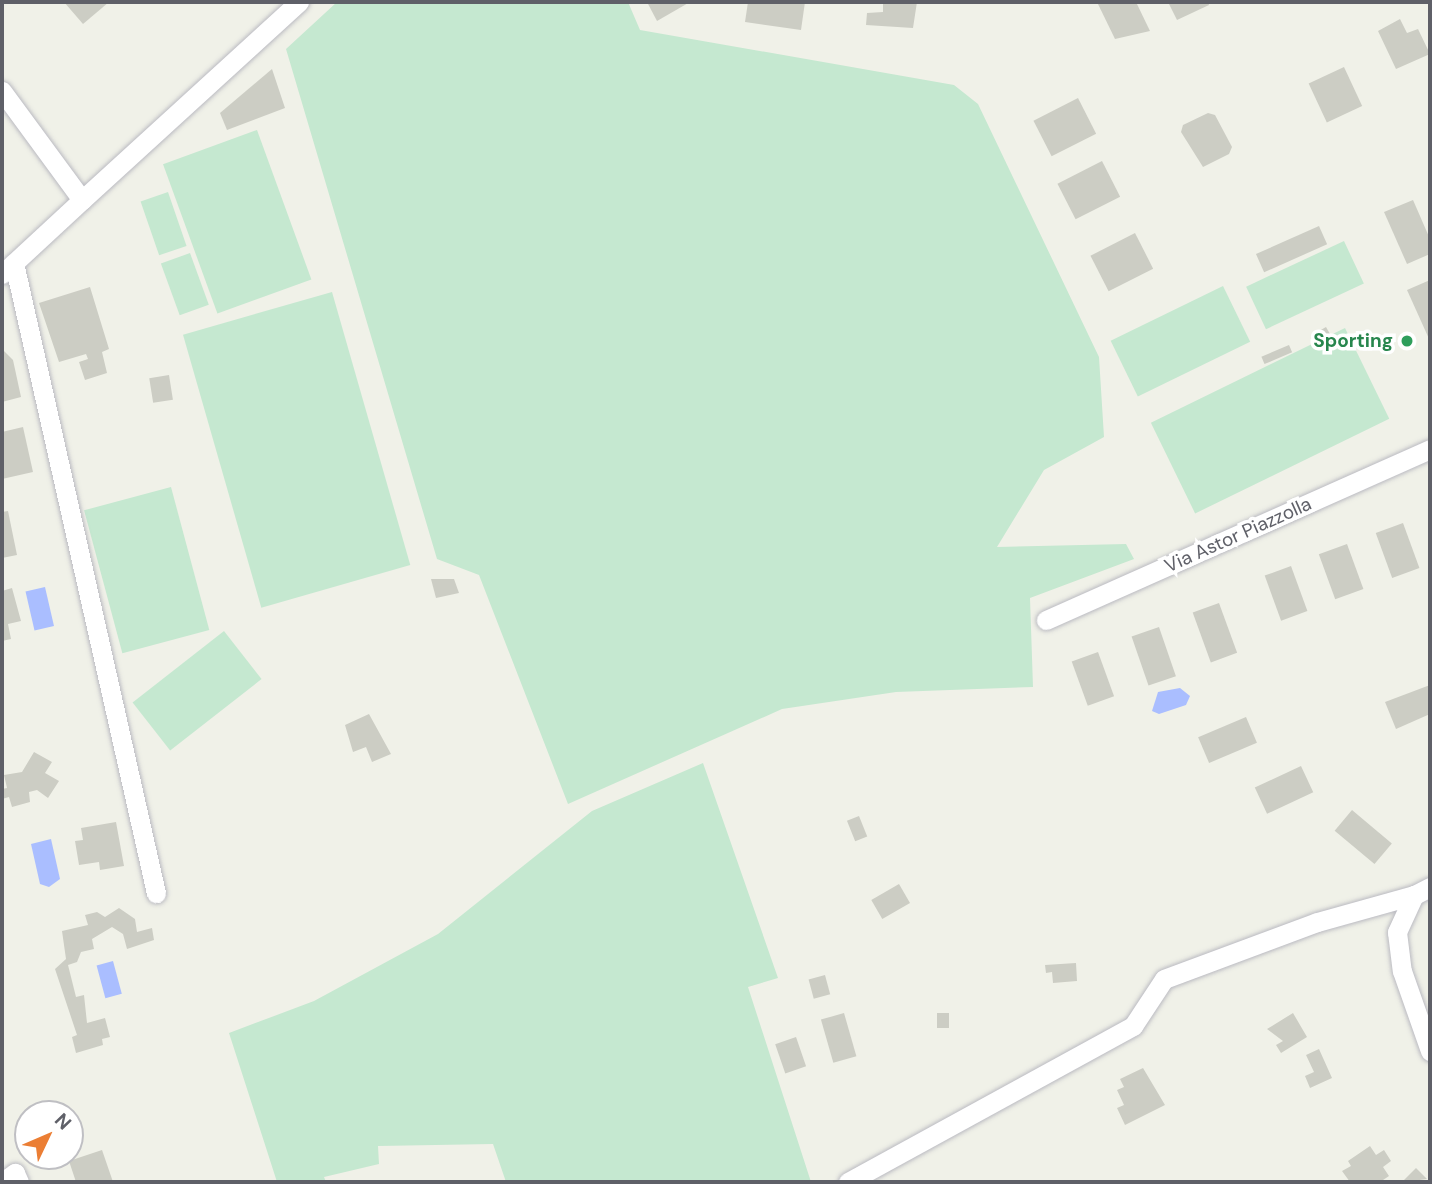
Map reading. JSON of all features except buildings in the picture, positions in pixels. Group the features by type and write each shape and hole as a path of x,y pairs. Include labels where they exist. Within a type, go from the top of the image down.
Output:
{"street":[{"path":"156,893 8,268 299,2"},
{"path":"2,91 82,200"},
{"name":"Via Astor Piazzolla","path":"1046,621 1430,449"},
{"path":"1422,891 1398,932 1402,971 1430,1051"},
{"path":"848,1182 1133,1026 1164,979 1317,922 1422,891"},
{"path":"2,1182 15,1172 19,1182"}],"green space":[{"path":"337,2 628,2 640,30 954,85 978,104 1099,357 1104,437 1044,470 997,547 1126,544 1134,559 1030,598 1033,687 896,692 782,709 568,804 479,575 437,559 286,49"},
{"path":"257,130 311,279 217,314 163,164"},
{"path":"168,192 187,246 159,255 141,201"},
{"path":"1344,241 1364,284 1266,329 1246,287"},
{"path":"190,253 209,305 180,315 161,264"},
{"path":"1223,286 1250,342 1138,397 1111,341"},
{"path":"332,292 410,565 261,608 183,335"},
{"path":"1345,328 1389,419 1195,513 1151,423"},
{"path":"171,487 209,630 122,653 84,510"},
{"path":"224,631 262,679 170,750 133,702"},
{"path":"703,763 778,978 748,987 811,1182 506,1182 493,1144 378,1146 379,1164 324,1177 326,1182 277,1182 229,1033 314,1001 438,934 592,811"}],"water":[{"path":"45,587 54,626 35,630 26,591"},
{"path":"1180,688 1190,696 1186,705 1159,714 1152,711 1158,692"},
{"path":"51,839 60,879 49,887 40,884 31,844"},
{"path":"113,961 122,994 105,998 97,965"}],"place":[{"name":"Sporting","path":"1407,341"}]}
